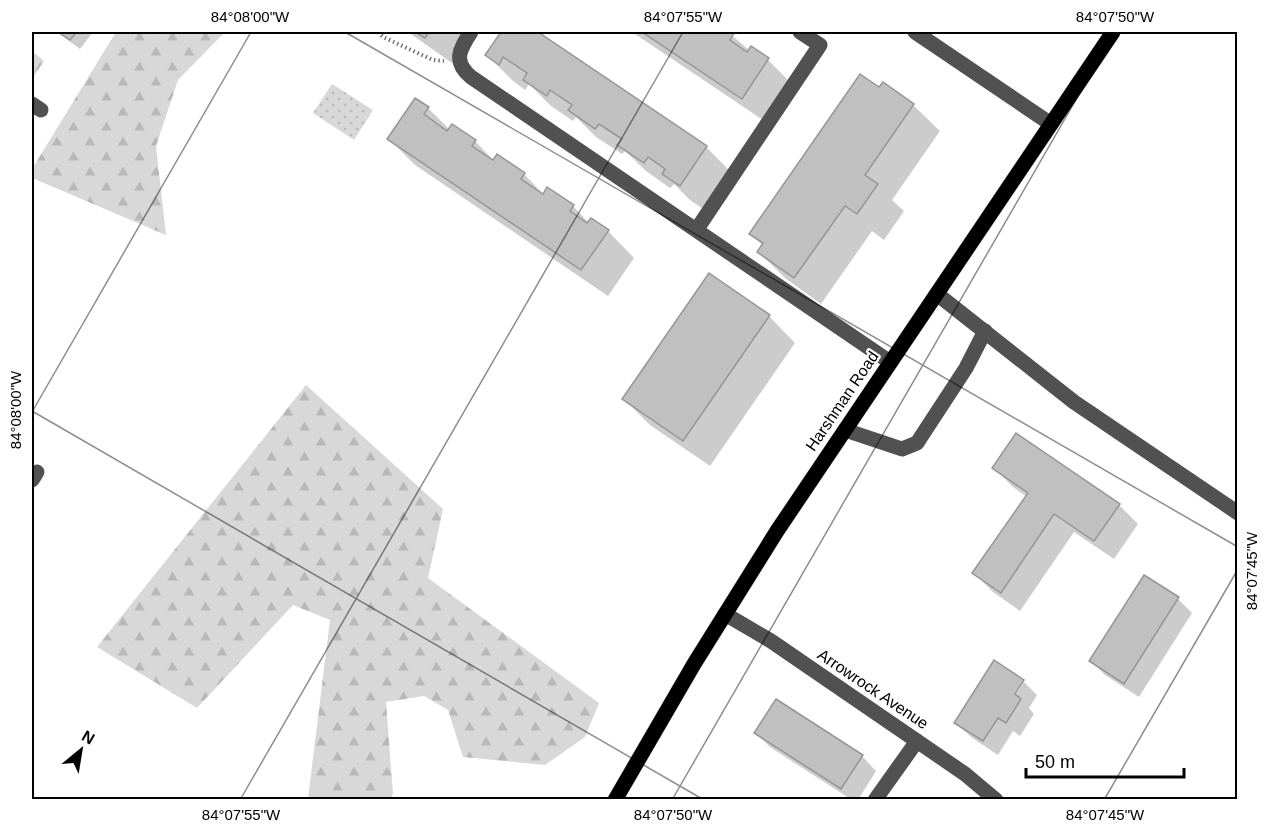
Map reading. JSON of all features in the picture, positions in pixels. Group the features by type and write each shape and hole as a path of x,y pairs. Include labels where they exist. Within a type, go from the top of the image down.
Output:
{"main road":[{"name":"Harshman Road","path":"615,800 777,531 1113,32"}],"street":[{"path":"471,32 459,54 464,71 471,77 890,362"},
{"path":"697,229 820,45 800,32"},
{"path":"915,32 1051,124"},
{"path":"937,294 1074,402 1238,513"},
{"path":"845,430 902,449 917,443 966,368 985,331"},
{"name":"Arrowrock Avenue","path":"725,614 771,641 917,741 965,774 996,800"},
{"path":"875,800 917,741"}],"path":[{"path":"378,32 383,37 433,60 460,62"}],"green space":[{"path":"116,32 225,32 178,80 156,146 166,235 32,178 32,169"},
{"path":"32,51 44,61 32,79"},
{"path":"332,84 373,110 354,140 313,113"},
{"path":"306,385 443,509 428,578 599,703 585,737 545,765 463,757 448,710 424,696 386,702 393,793 391,799 308,799 330,620 293,605 197,708 97,647"}],"building":[{"path":"58,32 77,32 70,40"},
{"path":"415,32 429,32 425,38"},
{"path":"501,32 538,32 707,146 680,186 662,174 665,169 648,157 644,163 617,145 622,139 599,124 595,129 568,110 572,105 550,90 547,96 523,80 527,73 503,57 499,65 485,55"},
{"path":"642,32 731,32 734,33 730,40 747,52 751,46 769,58 742,99"},
{"path":"860,74 879,87 883,82 914,104 865,175 878,184 857,214 845,206 794,278 757,252 763,243 749,234"},
{"path":"415,98 429,107 424,114 447,131 452,124 476,140 472,146 493,160 497,154 525,173 521,179 543,194 547,187 574,205 570,211 587,223 591,218 609,230 581,270 387,139"},
{"path":"709,273 770,315 683,441 622,399"},
{"path":"1016,433 1120,504 1094,541 1054,514 1001,593 972,573 1028,493 992,468"},
{"path":"1144,575 1179,597 1124,684 1089,661"},
{"path":"994,660 1024,680 1015,694 1021,699 1006,723 998,718 983,741 954,723"},
{"path":"776,699 863,755 841,789 754,733"}]}
